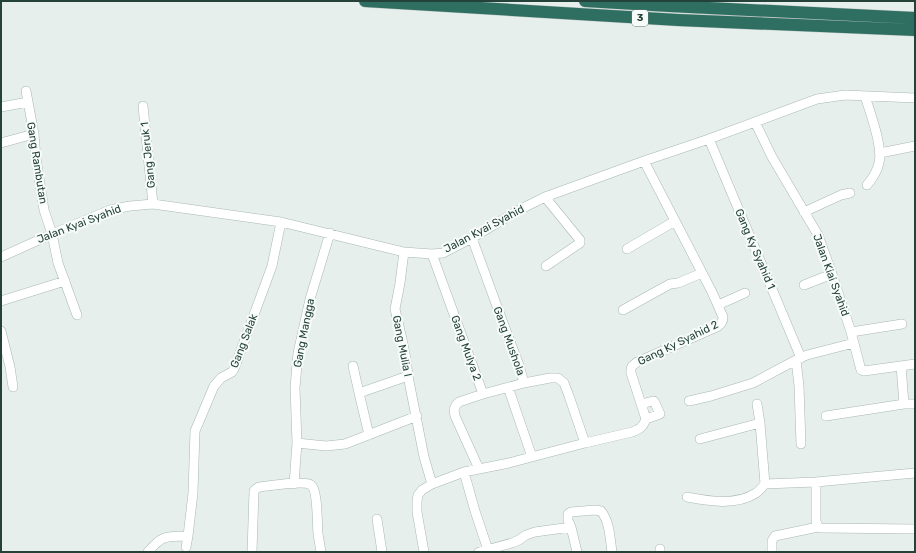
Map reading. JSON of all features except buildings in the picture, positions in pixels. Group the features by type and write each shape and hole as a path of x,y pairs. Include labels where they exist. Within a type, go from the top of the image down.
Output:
{"highway":[{"name":"3","path":"365,1 678,20 915,30"},
{"name":"3","path":"585,1 915,18"}],"street":[{"name":"Gang Rambutan","path":"26,91 34,134 44,210 52,234 58,263 77,315"},
{"name":"Jalan Kyai Syahid","path":"1,257 110,210 153,204 281,222 404,252 432,254 443,253 472,238 519,210 545,198 817,99 845,95 915,98"},
{"path":"865,96 872,117 880,153 879,164 874,176 867,185"},
{"path":"1,108 28,102"},
{"name":"Gang Jeruk 1","path":"143,106 153,204"},
{"name":"Jalan Kiai Syahid","path":"755,122 772,158 818,235 851,332 861,370 864,371 901,366"},
{"path":"1,143 34,134"},
{"name":"Gang Ky Syahid 1","path":"709,139 798,359 801,444"},
{"path":"880,153 915,146"},
{"name":"Gang Ky Syahid 2","path":"644,161 718,305 723,321 718,327 637,362 632,366 630,369 631,373 646,419"},
{"path":"804,212 841,195 850,193"},
{"path":"545,198 580,240 580,243 546,266"},
{"path":"627,249 675,220"},
{"name":"Gang Salak","path":"186,547 193,493 195,431 214,386 221,378 232,372 234,369 272,266 281,222"},
{"name":"Gang Mangga","path":"294,484 297,442 295,388 298,353 310,299 330,233"},
{"name":"Gang Mushola","path":"472,238 519,364 524,383 508,387 532,457"},
{"name":"Gang Mulia I","path":"404,252 395,309 424,457 432,484"},
{"name":"Gang Mulya 2","path":"432,254 483,394 459,402 454,410 455,416 479,469"},
{"path":"623,310 670,284 678,283 702,273"},
{"path":"804,285 832,274"},
{"path":"1,301 65,281"},
{"path":"718,305 745,293"},
{"path":"851,332 902,324"},
{"path":"1,331 10,367 13,387"},
{"path":"689,402 753,383 798,359 854,343"},
{"path":"904,404 901,366 915,364"},
{"path":"353,366 370,435"},
{"path":"359,394 408,376"},
{"path":"524,383 550,378 558,378 564,383 584,443"},
{"path":"483,394 508,387"},
{"path":"424,552 417,512 418,495 422,490 432,484 464,472 509,463 632,432 643,426 646,419 660,414 654,401 641,404"},
{"path":"757,404 765,484"},
{"path":"826,416 904,404 915,404"},
{"path":"297,442 326,446 345,444 417,416"},
{"path":"700,439 760,423"},
{"path":"464,472 475,511 489,550 512,543 535,532 571,527"},
{"path":"687,497 709,501 742,500 756,493 765,484 816,482 915,473"},
{"path":"816,482 816,521 818,527"},
{"path":"252,552 254,492 259,488 294,484 307,484 312,486 315,490 318,535 321,552"},
{"path":"577,552 568,520 568,514 571,512 595,510 601,511 605,515 612,552"},
{"path":"377,519 382,552"},
{"path":"772,552 772,540 775,536 818,527 915,529"},
{"path":"148,552 156,543 166,537 188,536"}]}
